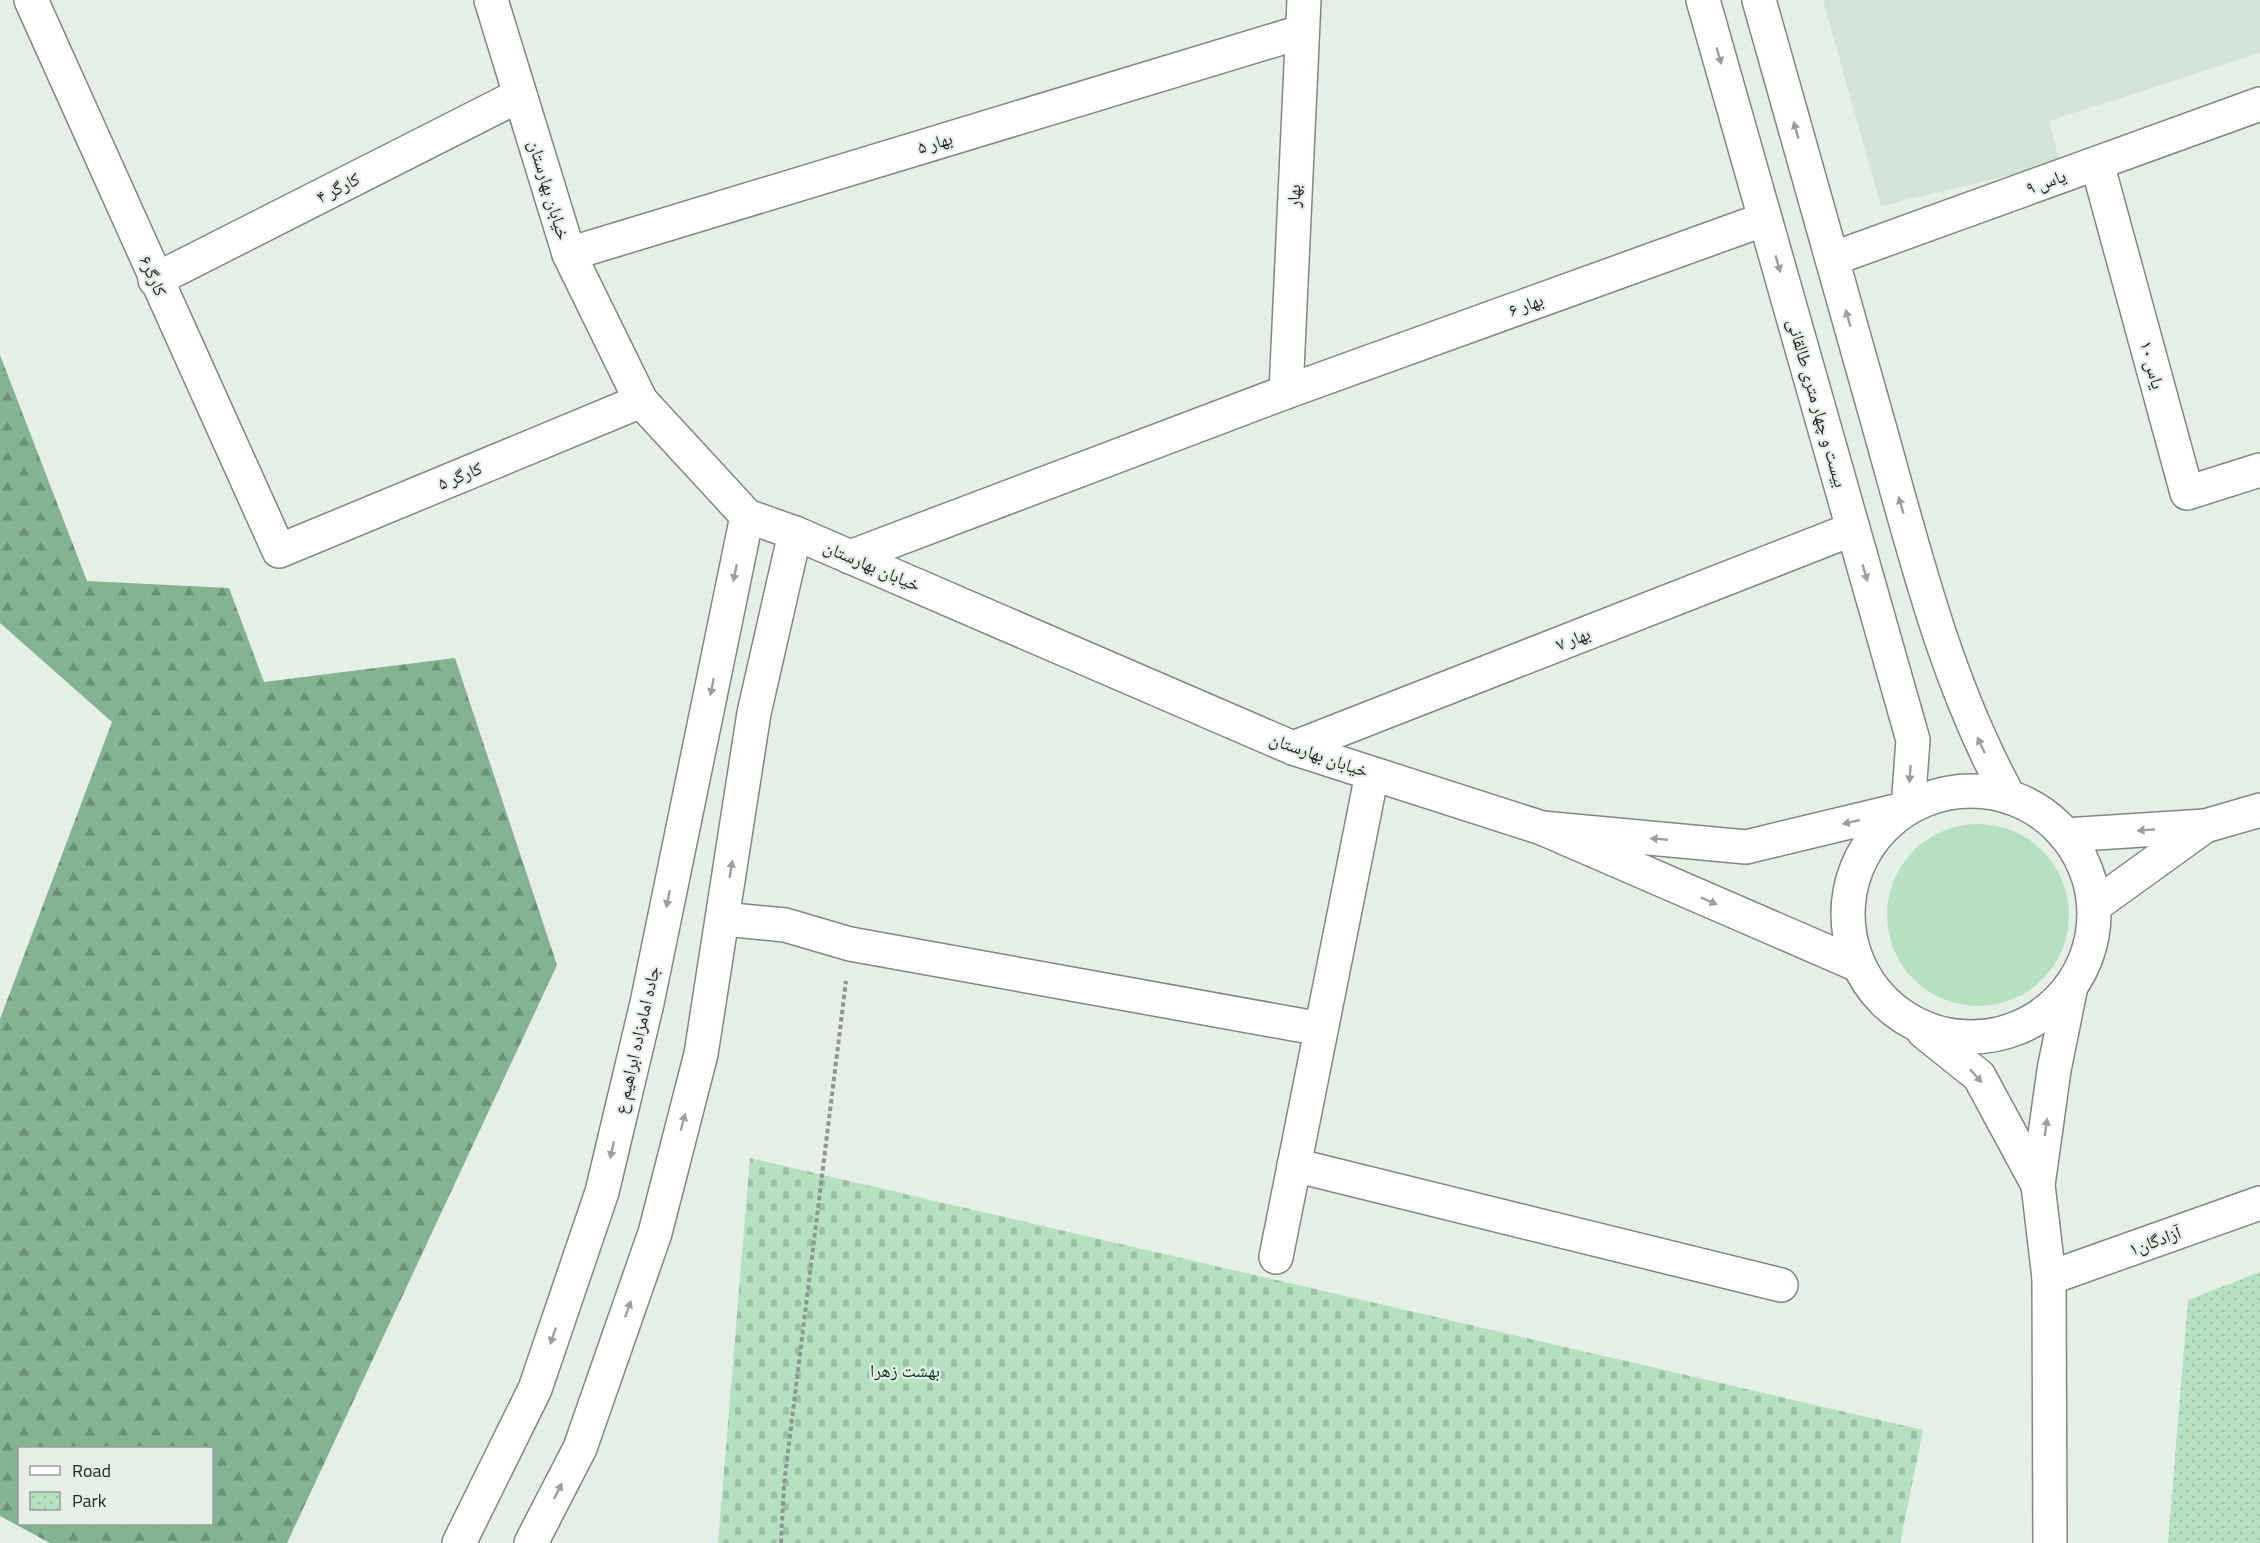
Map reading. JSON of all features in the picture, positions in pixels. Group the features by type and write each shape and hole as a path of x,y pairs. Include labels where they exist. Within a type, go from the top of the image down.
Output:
{"street":[{"name":"کارگر۶","path":"31,0 155,280 279,551"},
{"name":"خیابان بهارستان","path":"491,0 569,254 641,401 747,516 795,533 1293,748 1542,828"},
{"name":"بهار","path":"1286,392 1304,0"},
{"name":"بیست و چهار متری طالقانی","path":"1704,0 1913,740 1908,808"},
{"path":"1759,0 1923,582 1956,688 1981,746 2008,797"},
{"name":"بهار ۵","path":"569,254 1301,32"},
{"name":"کارگر ۴","path":"155,280 520,95"},
{"name":"یاس ۹","path":"1832,259 2260,104"},
{"name":"یاس ۱۰","path":"2097,163 2187,493 2260,470"},
{"name":"بهار ۶","path":"850,557 1286,392 1765,219"},
{"name":"کارگر ۵","path":"279,551 641,401"},
{"name":"جاده امامزاده ابراهیم ع","path":"459,1543 535,1389 602,1192 647,1003 747,516"},
{"name":"بهار ۷","path":"1293,748 1853,529"},
{"path":"531,1543 580,1448 655,1233 701,1054 756,703 795,533"},
{"path":"1276,1257 1372,774"},
{"path":"1542,828 1746,847 1908,808 1940,795 1974,791 2008,797 2040,812 2065,835 2084,864 2094,906 2089,953 2071,986 2047,1012 2017,1029 1983,1037 1948,1035 1916,1025"},
{"path":"1908,808 1881,829 1861,857 1849,890 1847,924 1858,965 1881,1000 1979,1076 2038,1185"},
{"path":"2065,835 2205,826 2260,810"},
{"path":"2094,906 2205,826"},
{"path":"1542,828 1858,965"},
{"path":"723,919 785,925 850,944 1321,1029"},
{"path":"2050,1543 2049,1278 2038,1185 2054,1070 2071,986"},
{"path":"1294,1166 1781,1286"},
{"name":"آزادگان۱","path":"2049,1278 2260,1203"}],"path":[{"path":"781,1543 784,1484 850,944"}],"shaded area":[{"path":"1823,0 2260,0 2260,53 2049,121 2060,163 1881,206"}],"green space":[{"path":"0,355 87,581 229,588 264,682 455,658 557,965 287,1543 50,1543 0,1516 0,1019 112,722 0,623"},
{"path":"1978,824 2013,831 2029,839 2042,851 2054,864 2062,880 2069,915 2062,950 2054,966 2042,979 2029,991 2013,999 1978,1006 1943,999 1927,991 1914,979 1902,966 1894,950 1887,915 1894,880 1902,864 1914,851 1927,839 1943,831"},
{"name":"بهشت زهرا","path":"750,1158 1923,1430 1900,1543 718,1543"},
{"path":"2260,1272 2260,1543 2168,1543 2188,1300"}]}
